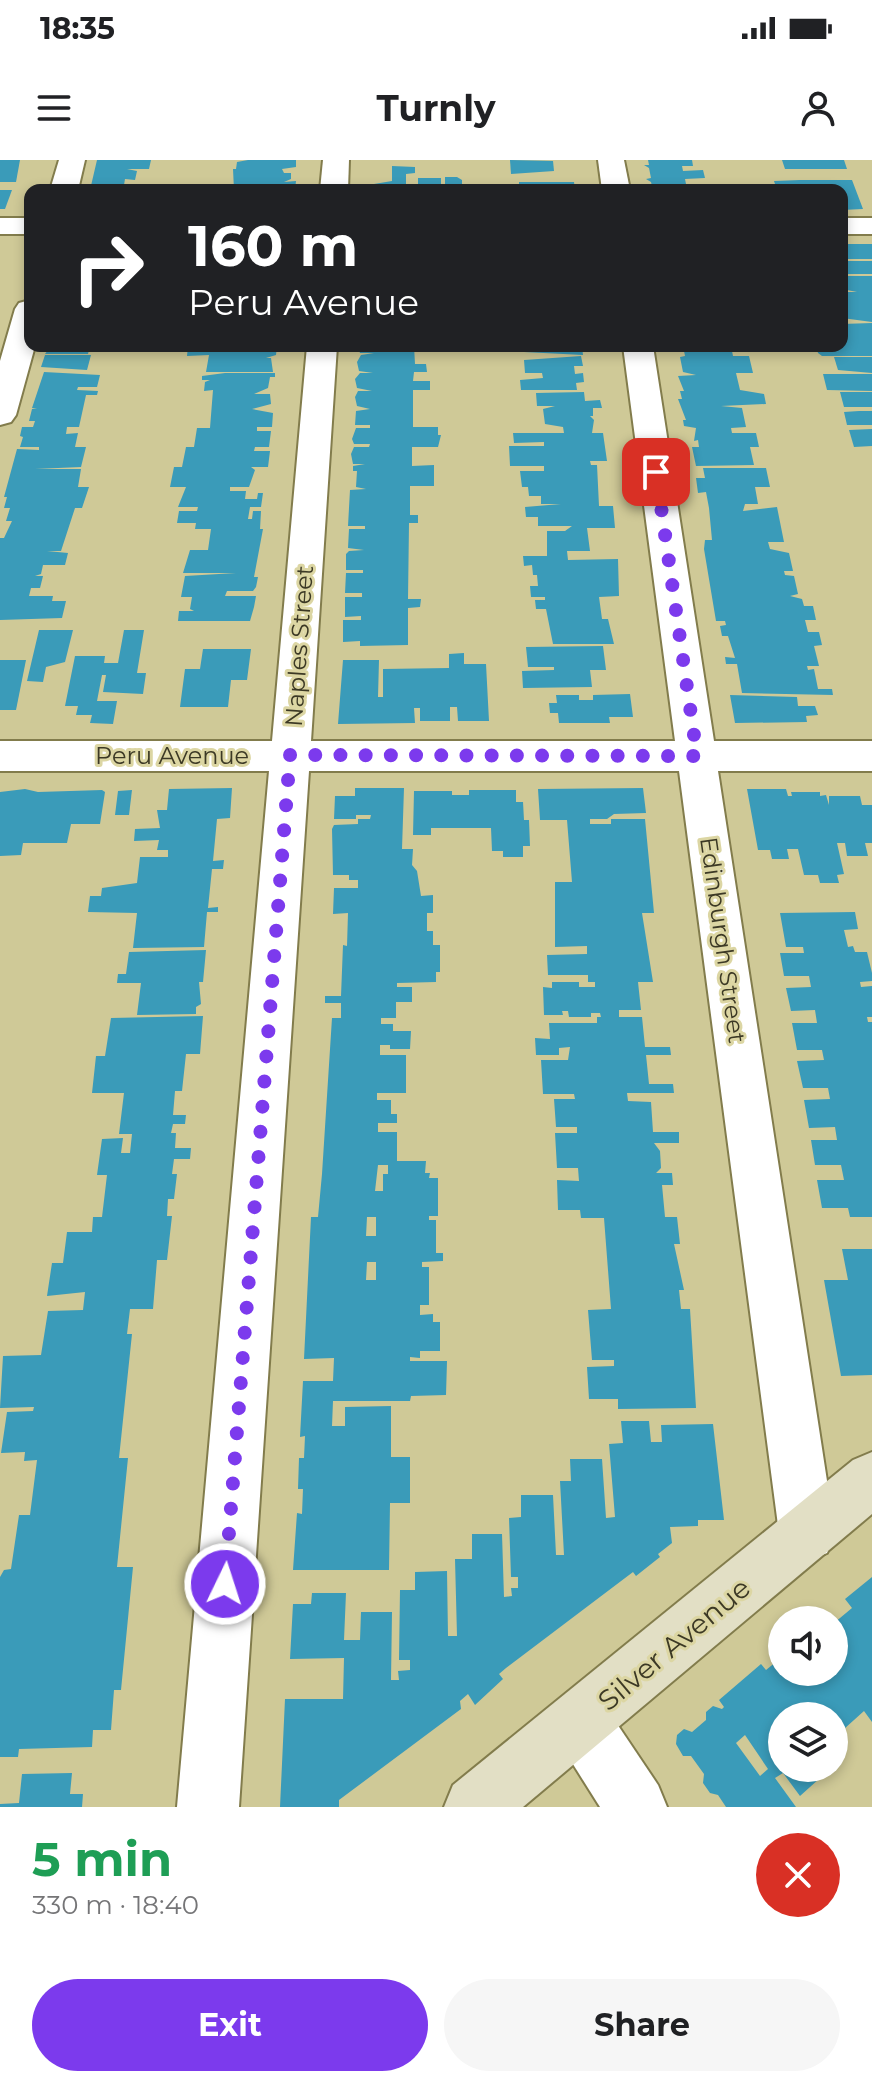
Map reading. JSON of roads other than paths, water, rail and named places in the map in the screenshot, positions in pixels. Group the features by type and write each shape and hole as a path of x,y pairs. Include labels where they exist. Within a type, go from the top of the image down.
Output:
{"main road":[{"name":"Silver Avenue","path":"475,1807 872,1479"}],"street":[{"path":"66,184 72,160"},
{"path":"334,184 336,160"},
{"path":"611,160 615,184"},
{"path":"0,226 24,226"},
{"path":"848,226 872,226"},
{"path":"0,415 24,330"},
{"name":"Naples Street","path":"208,1807 322,352"},
{"name":"Edinburgh Street","path":"639,352 807,1533"},
{"name":"Peru Avenue","path":"0,756 872,756"},
{"path":"580,1721 636,1807"}]}
